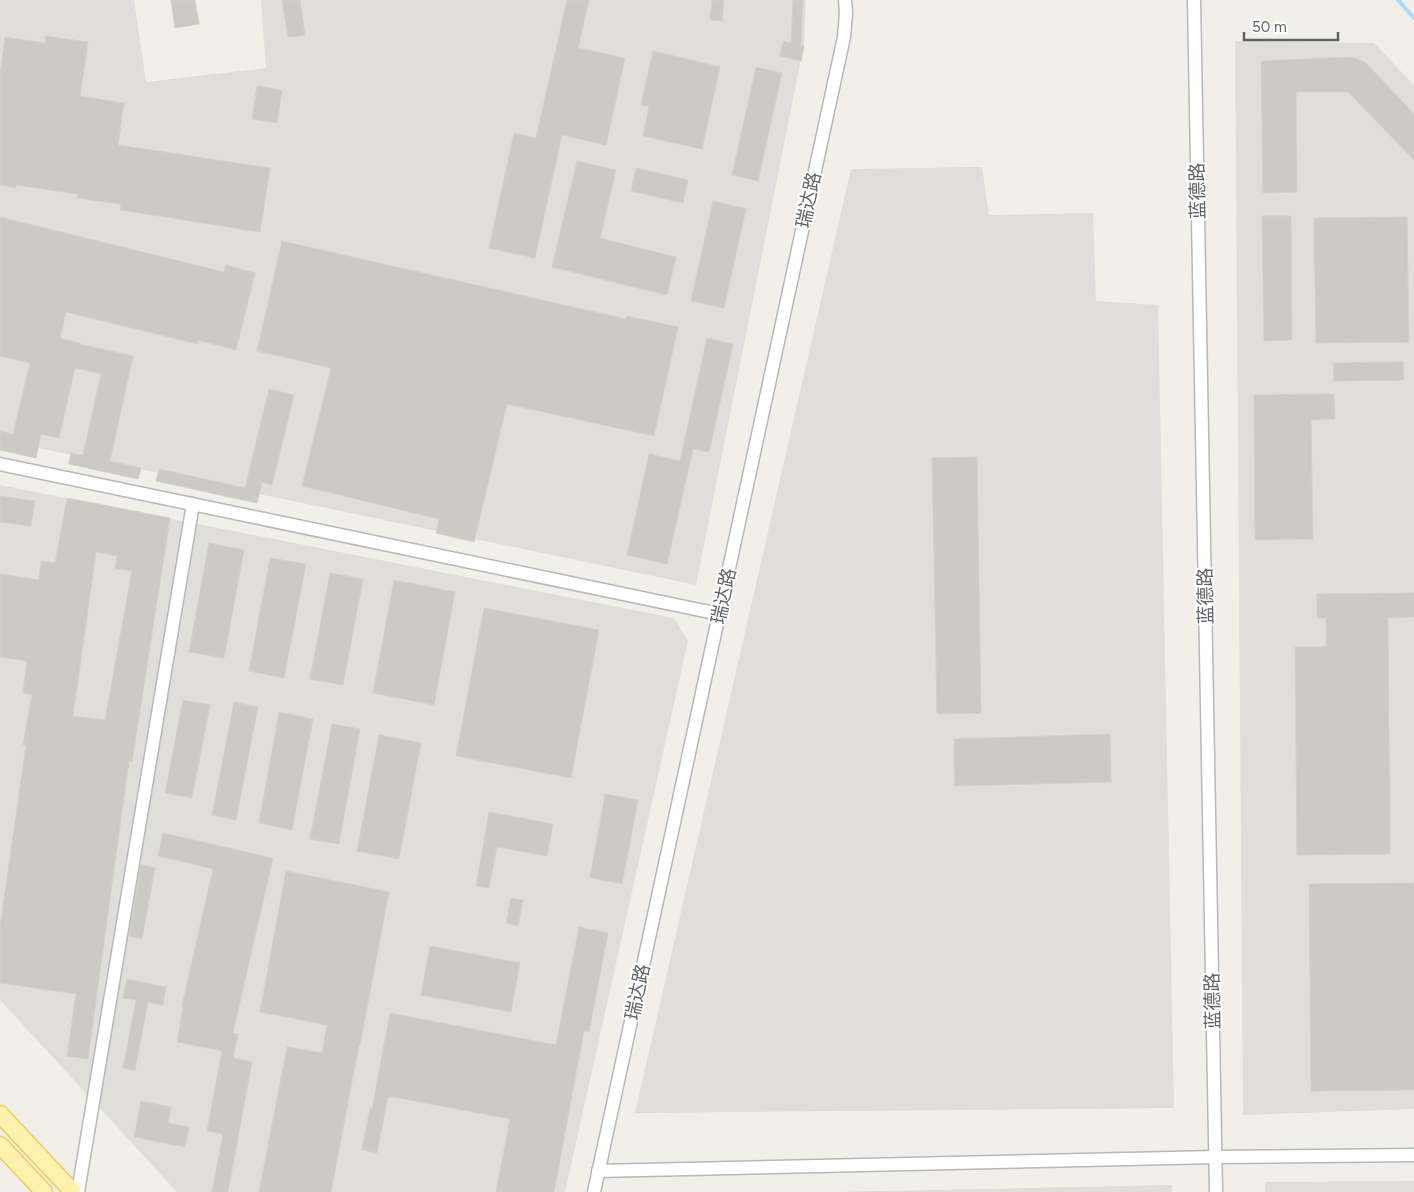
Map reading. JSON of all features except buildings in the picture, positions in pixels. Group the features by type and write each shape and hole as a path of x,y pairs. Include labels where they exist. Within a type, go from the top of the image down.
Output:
{"main road":[{"path":"0,1114 72,1192"},
{"path":"0,1145 44,1192"}],"street":[{"name":"瑞达路","path":"594,1192 844,38 845,0"},
{"name":"蓝德路","path":"1194,0 1216,1192"},
{"path":"0,464 719,614"},
{"path":"78,1192 192,504"},
{"path":"598,1171 1215,1157 1414,1155"}],"shaded area":[{"path":"0,0 134,0 146,82 266,68 261,0 806,0 804,44 696,585 0,440"},
{"path":"1235,41 1374,43 1414,85 1414,1109 1243,1115"},
{"path":"982,167 989,215 1093,213 1096,301 1158,305 1174,1108 635,1113 851,169"},
{"path":"0,485 674,618 688,641 565,1192 177,1192 0,1000"},
{"path":"1414,1181 1414,1192 1265,1192 1265,1182"},
{"path":"1172,1185 1172,1192 833,1192"}],"waterway":[{"path":"1398,0 1414,18"}]}
